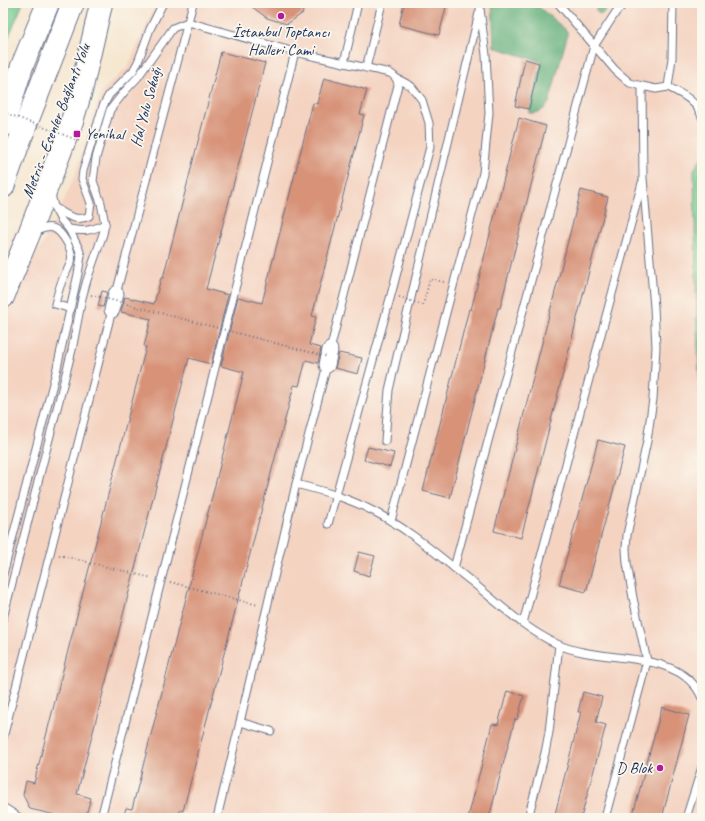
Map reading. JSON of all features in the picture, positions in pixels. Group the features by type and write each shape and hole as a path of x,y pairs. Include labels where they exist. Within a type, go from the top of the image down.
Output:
{"highway":[{"path":"3,126 22,66 48,3"},
{"name":"Metris - Esenler Bağlantı Yolu","path":"3,187 73,3"},
{"path":"3,297 72,122 82,91 101,3"},
{"name":"Metris - Esenler Bağlantı Yolu","path":"3,262 101,3"},
{"path":"3,99 22,66"}],"street":[{"name":"Hal Yolu Sokağı","path":"112,310 116,294"}],"lane":[{"path":"54,207 74,218 80,219 89,216 91,203 82,179 83,171 103,106 108,95 133,71 163,3"},
{"name":"Hal Yolu Sokağı","path":"116,294 194,3"},
{"path":"344,63 358,3"},
{"path":"366,68 382,3"},
{"path":"558,3 566,7 594,46 615,70 630,83 656,89 668,87 681,93 692,100 702,117"},
{"path":"454,568 594,46 616,12 625,3"},
{"path":"668,87 672,58 674,3"},
{"path":"391,521 482,173 489,113 486,55 481,6"},
{"path":"385,440 388,390 481,6"},
{"path":"3,618 72,350 86,280 98,251 103,234 105,224 101,203 93,181 96,158 110,110 124,91 138,77 173,28 188,22 295,52 390,73 411,86 422,100 428,123 430,147 328,524"},
{"path":"101,818 295,52"},
{"path":"217,818 296,484 398,85 396,78"},
{"path":"605,818 647,662 630,585 626,549 627,535 647,441 653,399 656,346 652,278 643,178 642,86"},
{"path":"3,574 56,372 81,256 79,249 68,229 54,207 51,198 53,172"},
{"path":"523,623 643,178"},
{"path":"68,229 88,231 105,224"},
{"path":"29,234 43,228 55,229 69,246 72,260 62,282 55,304 71,308"},
{"path":"3,738 112,310"},
{"path":"296,484 335,494 374,511 391,521 415,537 523,623 559,645 584,653 647,662 672,669 686,677 695,686 702,698"},
{"path":"528,818 549,732 559,645"},
{"path":"240,722 270,731"},
{"path":"686,818 702,767"},
{"path":"3,807 20,818"}],"path":[{"path":"3,112 80,141"},
{"path":"399,297 423,305 430,279 453,285"},
{"path":"100,298 328,358"}],"shaded area":[{"path":"157,3 702,3 702,156 694,171 697,327 702,432 702,818 3,818 3,327 21,278 49,233 75,176 101,91 127,68"}],"green space":[{"path":"3,3 23,3 3,50"},
{"path":"492,3 534,3 568,33 549,103 543,110 529,113 542,62 494,47"},
{"path":"597,3 612,3 602,14 599,14 596,11"},
{"path":"701,158 702,433 697,327 694,170"}],"building":[{"name":"İstanbul Toptancı Halleri Cami","path":"247,3 301,3 303,13 287,24 267,18"},
{"path":"404,3 447,3 439,35 399,25"},
{"path":"221,52 265,63 206,289 228,295 211,364 189,358 77,794 91,798 86,815 68,818 30,809 23,795 26,781 34,783 146,347 144,346 151,319 121,312 125,297 154,304 161,278 163,278"},
{"path":"525,59 539,63 529,109 515,106"},
{"path":"324,78 367,90 360,114 364,115 312,316 316,317 309,345 321,348 318,363 306,360 299,386 294,385 183,811 180,810 178,818 123,818 126,808 132,809 244,372 221,366 238,297 262,303 313,103 317,104"},
{"path":"519,118 546,126 450,498 423,491 469,309 471,310"},
{"path":"581,190 608,197 521,538 494,531"},
{"path":"102,291 107,292 103,307 98,306"},
{"path":"339,353 362,358 358,374 335,368"},
{"path":"598,440 625,447 586,592 559,585"},
{"path":"368,447 394,453 390,467 364,460"},
{"path":"359,552 375,556 369,576 354,571"},
{"path":"507,691 524,696 517,720 515,719 489,818 468,818 492,724 498,725"},
{"path":"583,692 602,697 596,722 606,725 581,818 554,818 581,712 578,712"},
{"name":"D Blok","path":"662,707 689,715 662,818 632,818"}],"place":[{"name":"İstanbul Toptancı Halleri Cami","path":"281,16"},
{"name":"Yenihal","path":"77,134"},
{"name":"D Blok","path":"660,768"}]}
